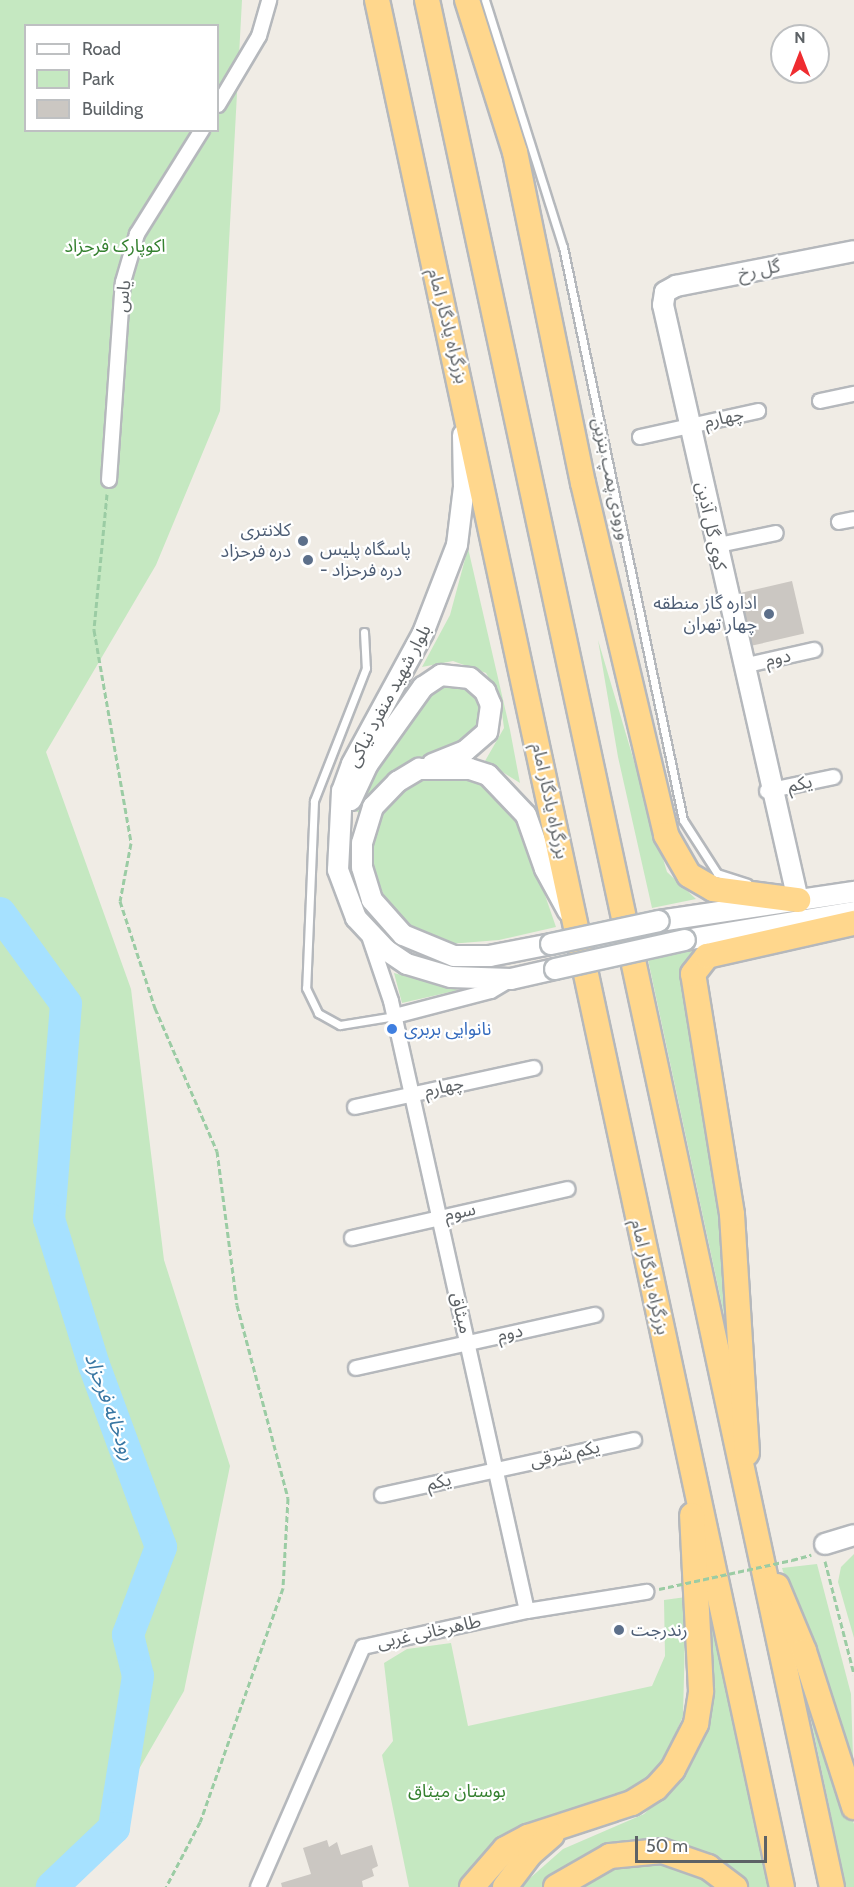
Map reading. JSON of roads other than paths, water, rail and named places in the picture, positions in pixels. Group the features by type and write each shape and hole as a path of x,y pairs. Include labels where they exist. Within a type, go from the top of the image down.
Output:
{"highway":[{"name":"بزرگراه یادگار امام","path":"377,0 414,192 462,381 573,920 687,1444 724,1602 782,1887"},
{"path":"427,0 766,1591 832,1887"},
{"path":"468,0 516,152 583,483 666,836 689,874 713,890 798,900"},
{"path":"854,923 707,956 693,974 732,1214 751,1519 804,1651 854,1807"},
{"path":"472,1887 505,1850 563,1826 632,1803 656,1788 673,1769 696,1724 702,1651 687,1444"},
{"path":"505,1887 530,1854 563,1826"},
{"path":"556,1887 610,1856 662,1851 708,1867 735,1887"}],"main road":[{"name":"گل رخ","path":"665,292 854,251"},
{"name":"کوی گل آذین","path":"665,292 663,305 714,546 743,666 769,791 798,900"},
{"name":"بلوار شهید منفرد نیاکی","path":"462,381 464,487 457,544 423,633 352,764 342,792 338,853 341,884 366,931 386,950 430,972 511,979 685,940 854,912"},
{"path":"342,819 368,764 423,687 441,675 470,678 485,691 491,705 487,732 465,751 419,769 380,798 365,831 362,867 380,912 403,936 454,956 490,957 659,921 854,892"},
{"path":"419,769 470,769 500,783 526,815 545,869 573,920"},
{"path":"824,1548 854,1534"}],"street":[{"path":"219,103 259,36 269,0"},
{"name":"یاس","path":"109,480 123,282 137,234 201,132"},
{"path":"820,400 854,394"},
{"name":"چهارم","path":"640,437 758,411"},
{"path":"838,522 854,519"},
{"path":"714,546 776,533"},
{"name":"دوم","path":"743,666 814,650"},
{"name":"یکم","path":"769,791 834,777"},
{"name":"میثاق","path":"366,931 395,1016 527,1611"},
{"path":"395,1016 492,991 511,979"},
{"name":"چهارم","path":"355,1107 534,1068"},
{"name":"سوم","path":"352,1238 568,1189"},
{"name":"دوم","path":"356,1368 595,1315"},
{"name":"یکم شرقی","path":"496,1469 634,1440"},
{"name":"یکم","path":"382,1495 496,1469"},
{"name":"طاهرخانی غربی","path":"258,1887 360,1650 527,1611 653,1590"}],"lane":[{"name":"ورودی پمپ بنزین","path":"485,0 563,247 683,820 717,873 798,900"},
{"path":"364,632 366,668 314,801 306,988 318,1013 334,1023 395,1016"}],"waterway":[{"name":"رودخانه فرحزاد","path":"0,913 66,1004 49,1219 94,1365 161,1547 128,1635 138,1676 114,1828 52,1887"}],"place":[{"name":"کلانتری دره فرحزاد","path":"303,541"},
{"name":"پاسگاه پلیس - دره فرحزاد","path":"308,560"},
{"name":"اداره گاز منطقه چهار تهران","path":"769,614"},
{"name":"نانوایی بربری","path":"392,1029"},
{"name":"رندرجت","path":"619,1630"}],"park label":[{"name":"اکوپارک فرحزاد","path":"115,246"},
{"name":"بوستان میثاق","path":"457,1791"}]}
